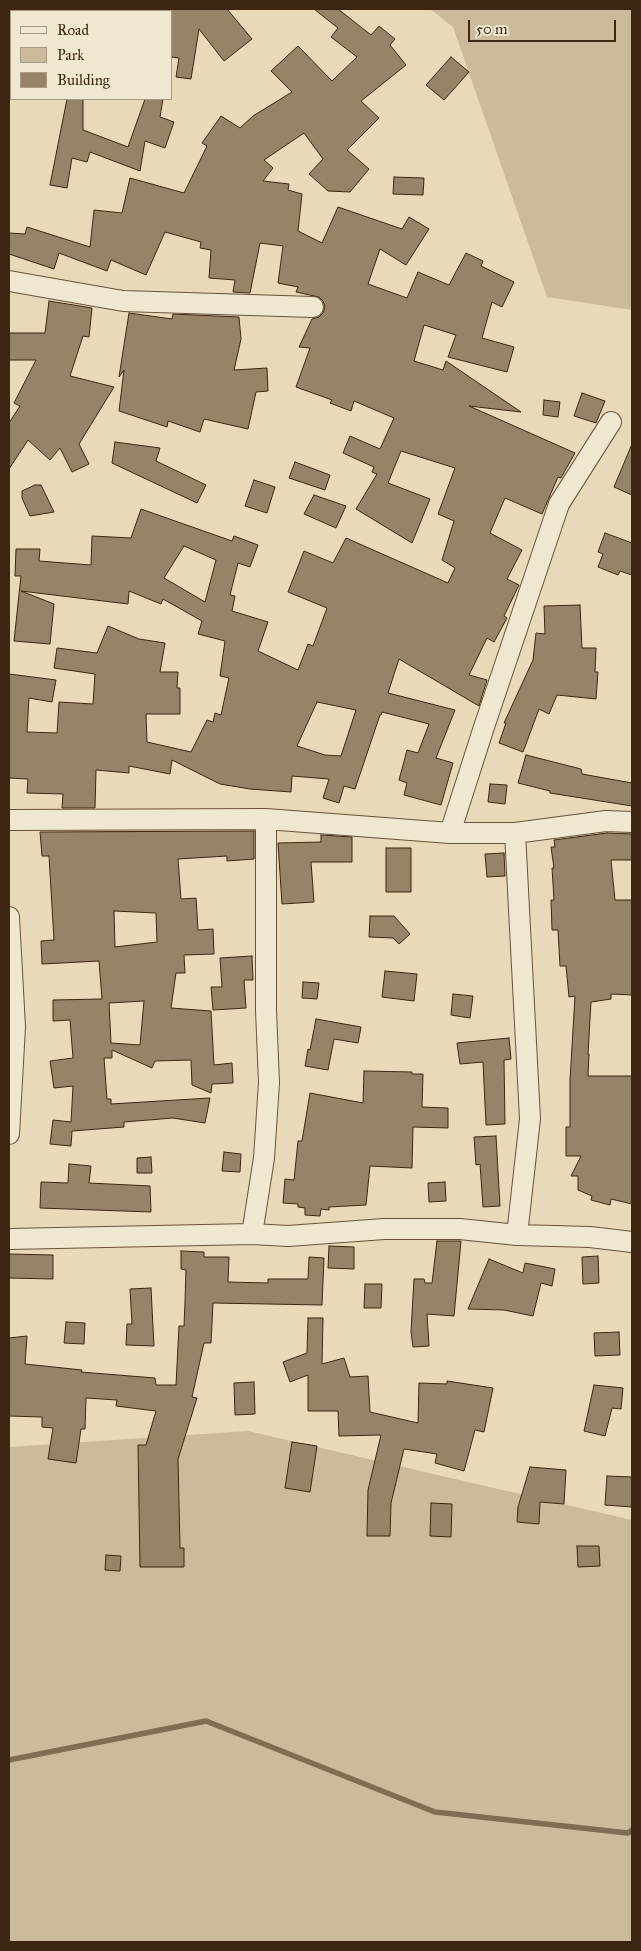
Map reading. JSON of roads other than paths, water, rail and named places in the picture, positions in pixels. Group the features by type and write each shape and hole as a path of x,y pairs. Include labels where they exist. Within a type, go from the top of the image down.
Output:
{"street":[{"path":"9,281 123,301 313,307"},
{"path":"450,833 559,504 611,422"},
{"path":"252,1234 264,1158 269,1083 266,1010 266,819"},
{"path":"9,820 266,819 450,833 515,833 606,821 632,822"},
{"path":"515,833 530,1119 517,1235"},
{"path":"9,916 15,1027 9,1134"},
{"path":"9,1239 252,1234 288,1236 384,1229 460,1229 517,1235 590,1237 632,1242"}],"waterway":[{"path":"9,1760 206,1721 435,1812 628,1833 632,1830"}]}
